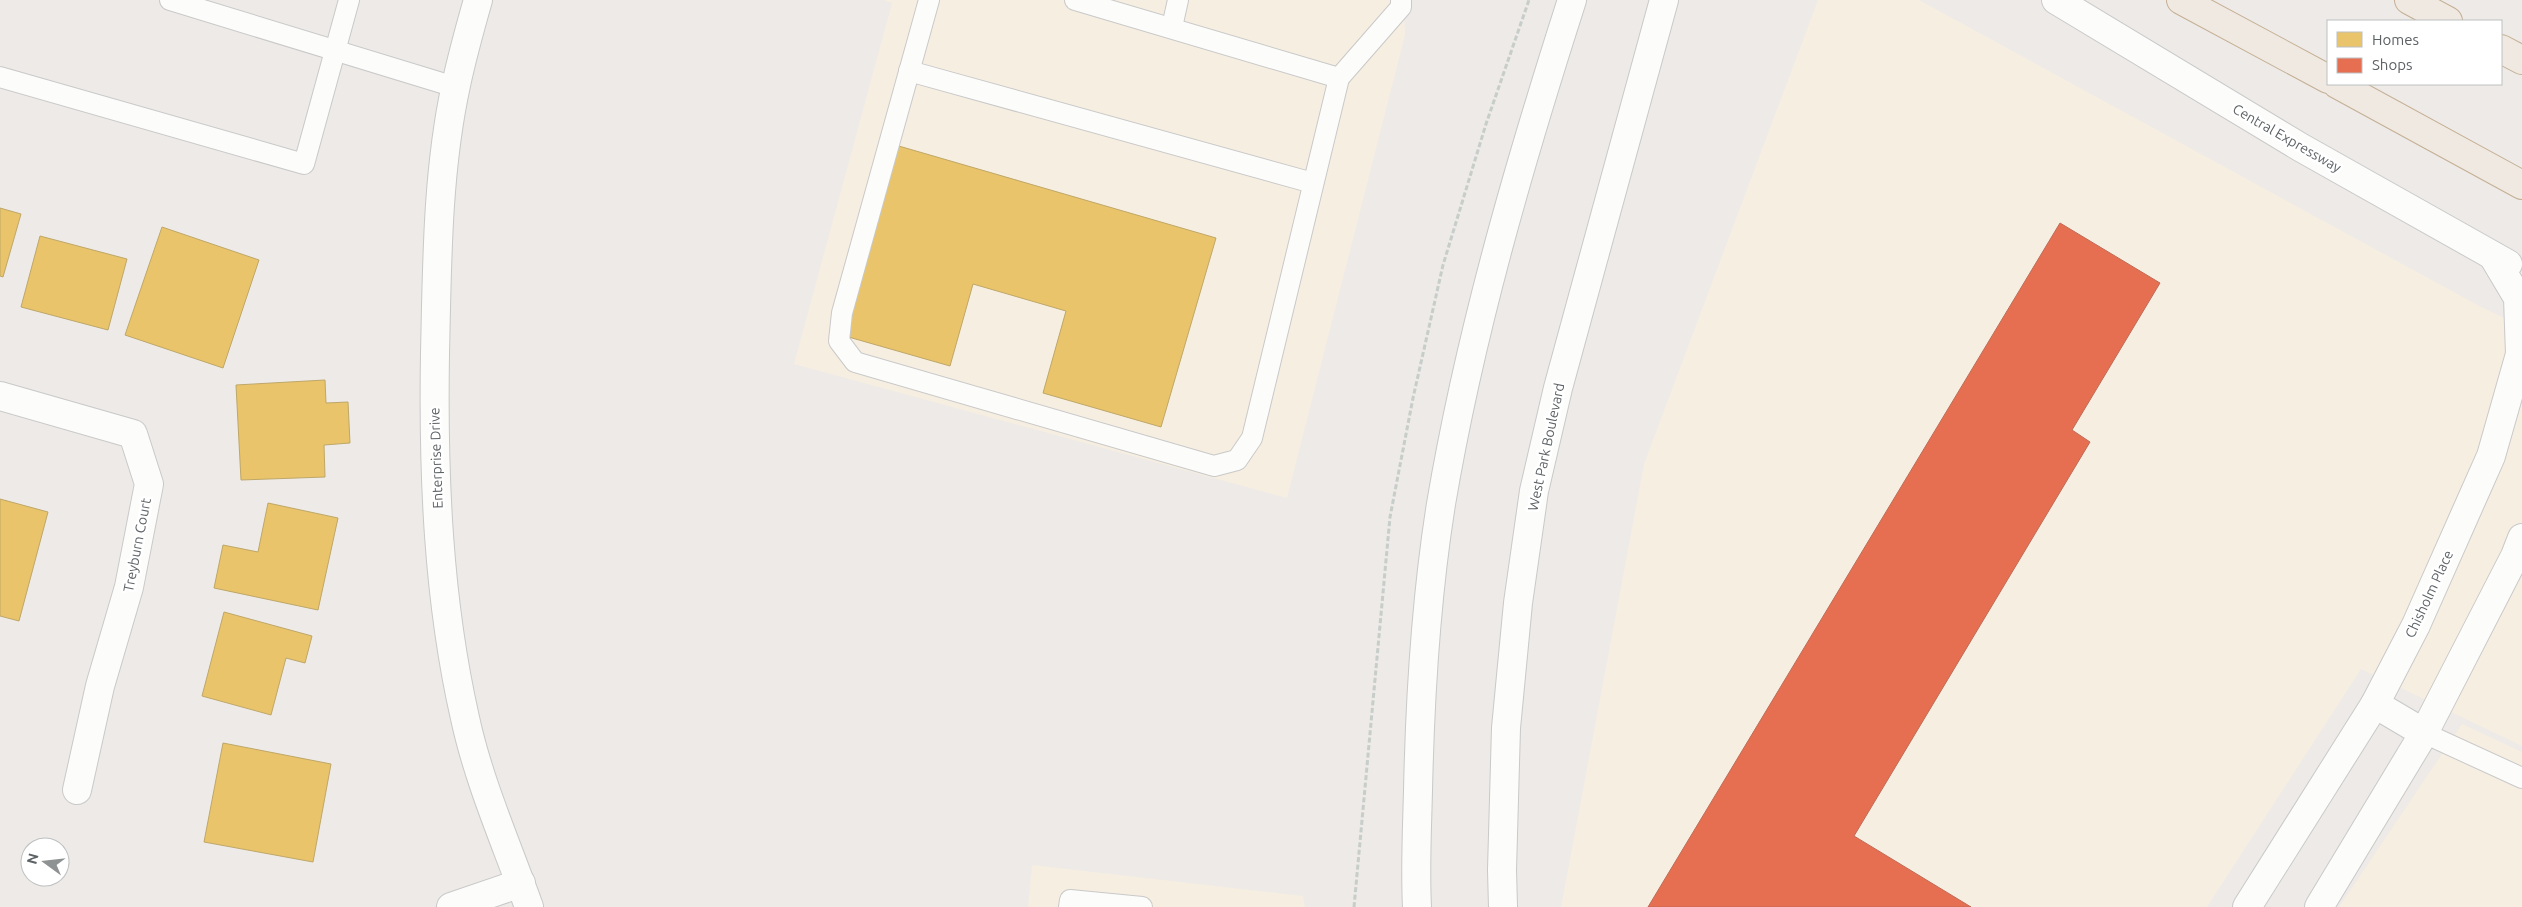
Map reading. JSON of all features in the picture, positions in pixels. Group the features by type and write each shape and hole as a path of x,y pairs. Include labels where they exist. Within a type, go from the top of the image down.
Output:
{"highway":[{"path":"2182,0 2327,78"},
{"path":"2409,0 2446,20"},
{"path":"2502,50 2522,60"},
{"path":"2339,85 2522,185"}],"street":[{"name":"Enterprise Drive","path":"478,0 455,87 444,167 436,285 434,405 439,544 449,637 465,720 493,808 525,895"},
{"path":"1417,907 1419,748 1426,629 1441,505 1474,345 1528,136 1572,0"},
{"name":"West Park Boulevard","path":"1503,907 1502,870 1506,728 1518,602 1534,491 1558,388 1664,0"},
{"name":"Central Expressway","path":"2056,0 2300,147 2522,271"},
{"name":"Chisholm Place","path":"2247,907 2375,704 2416,625 2491,456 2520,354 2518,298 2493,256"},
{"name":"Treyburn Court","path":"0,396 133,434 149,484 129,587 100,686 77,790"},
{"path":"2319,907 2424,733 2515,556 2522,538"},
{"path":"2375,704 2424,733"},
{"path":"451,907 525,895"}],"lane":[{"path":"170,0 455,87"},
{"path":"0,77 304,164 349,0"},
{"path":"929,0 842,313 839,341 855,362 1214,466 1237,460 1252,438 1340,78 1401,7 1401,0"},
{"path":"1075,0 1340,78"},
{"path":"1172,27 1178,0"},
{"path":"909,71 1313,184"},
{"path":"2424,733 2522,778"},
{"path":"1069,907 1070,900 1142,907"}],"shaded area":[{"path":"883,0 1404,0 1405,35 1287,498 794,364 892,3"},
{"path":"1818,0 1919,0 2483,308 2522,326 2522,746 2361,669 2207,907 1561,907 1644,464"},
{"path":"2462,724 2522,752 2522,907 2339,907"},
{"path":"1032,865 1303,896 1305,907 1028,907"}],"building: Homes":[{"path":"885,142 1216,238 1161,427 1043,393 1066,311 973,284 950,366 831,332"},
{"path":"0,208 21,214 3,277 0,276"},
{"path":"162,227 259,260 223,368 125,335"},
{"path":"40,236 127,259 108,330 21,307"},
{"path":"325,380 326,403 348,402 350,443 324,445 325,477 241,480 236,385"},
{"path":"0,499 48,512 19,621 0,616"},
{"path":"268,503 338,518 318,610 214,588 223,545 258,552"},
{"path":"224,612 312,636 305,663 286,658 271,715 202,696"},
{"path":"223,743 331,764 313,862 204,842"}],"building: Shops":[{"path":"2060,223 2160,283 2072,430 2090,442 1854,836 1971,907 1648,907"}]}
